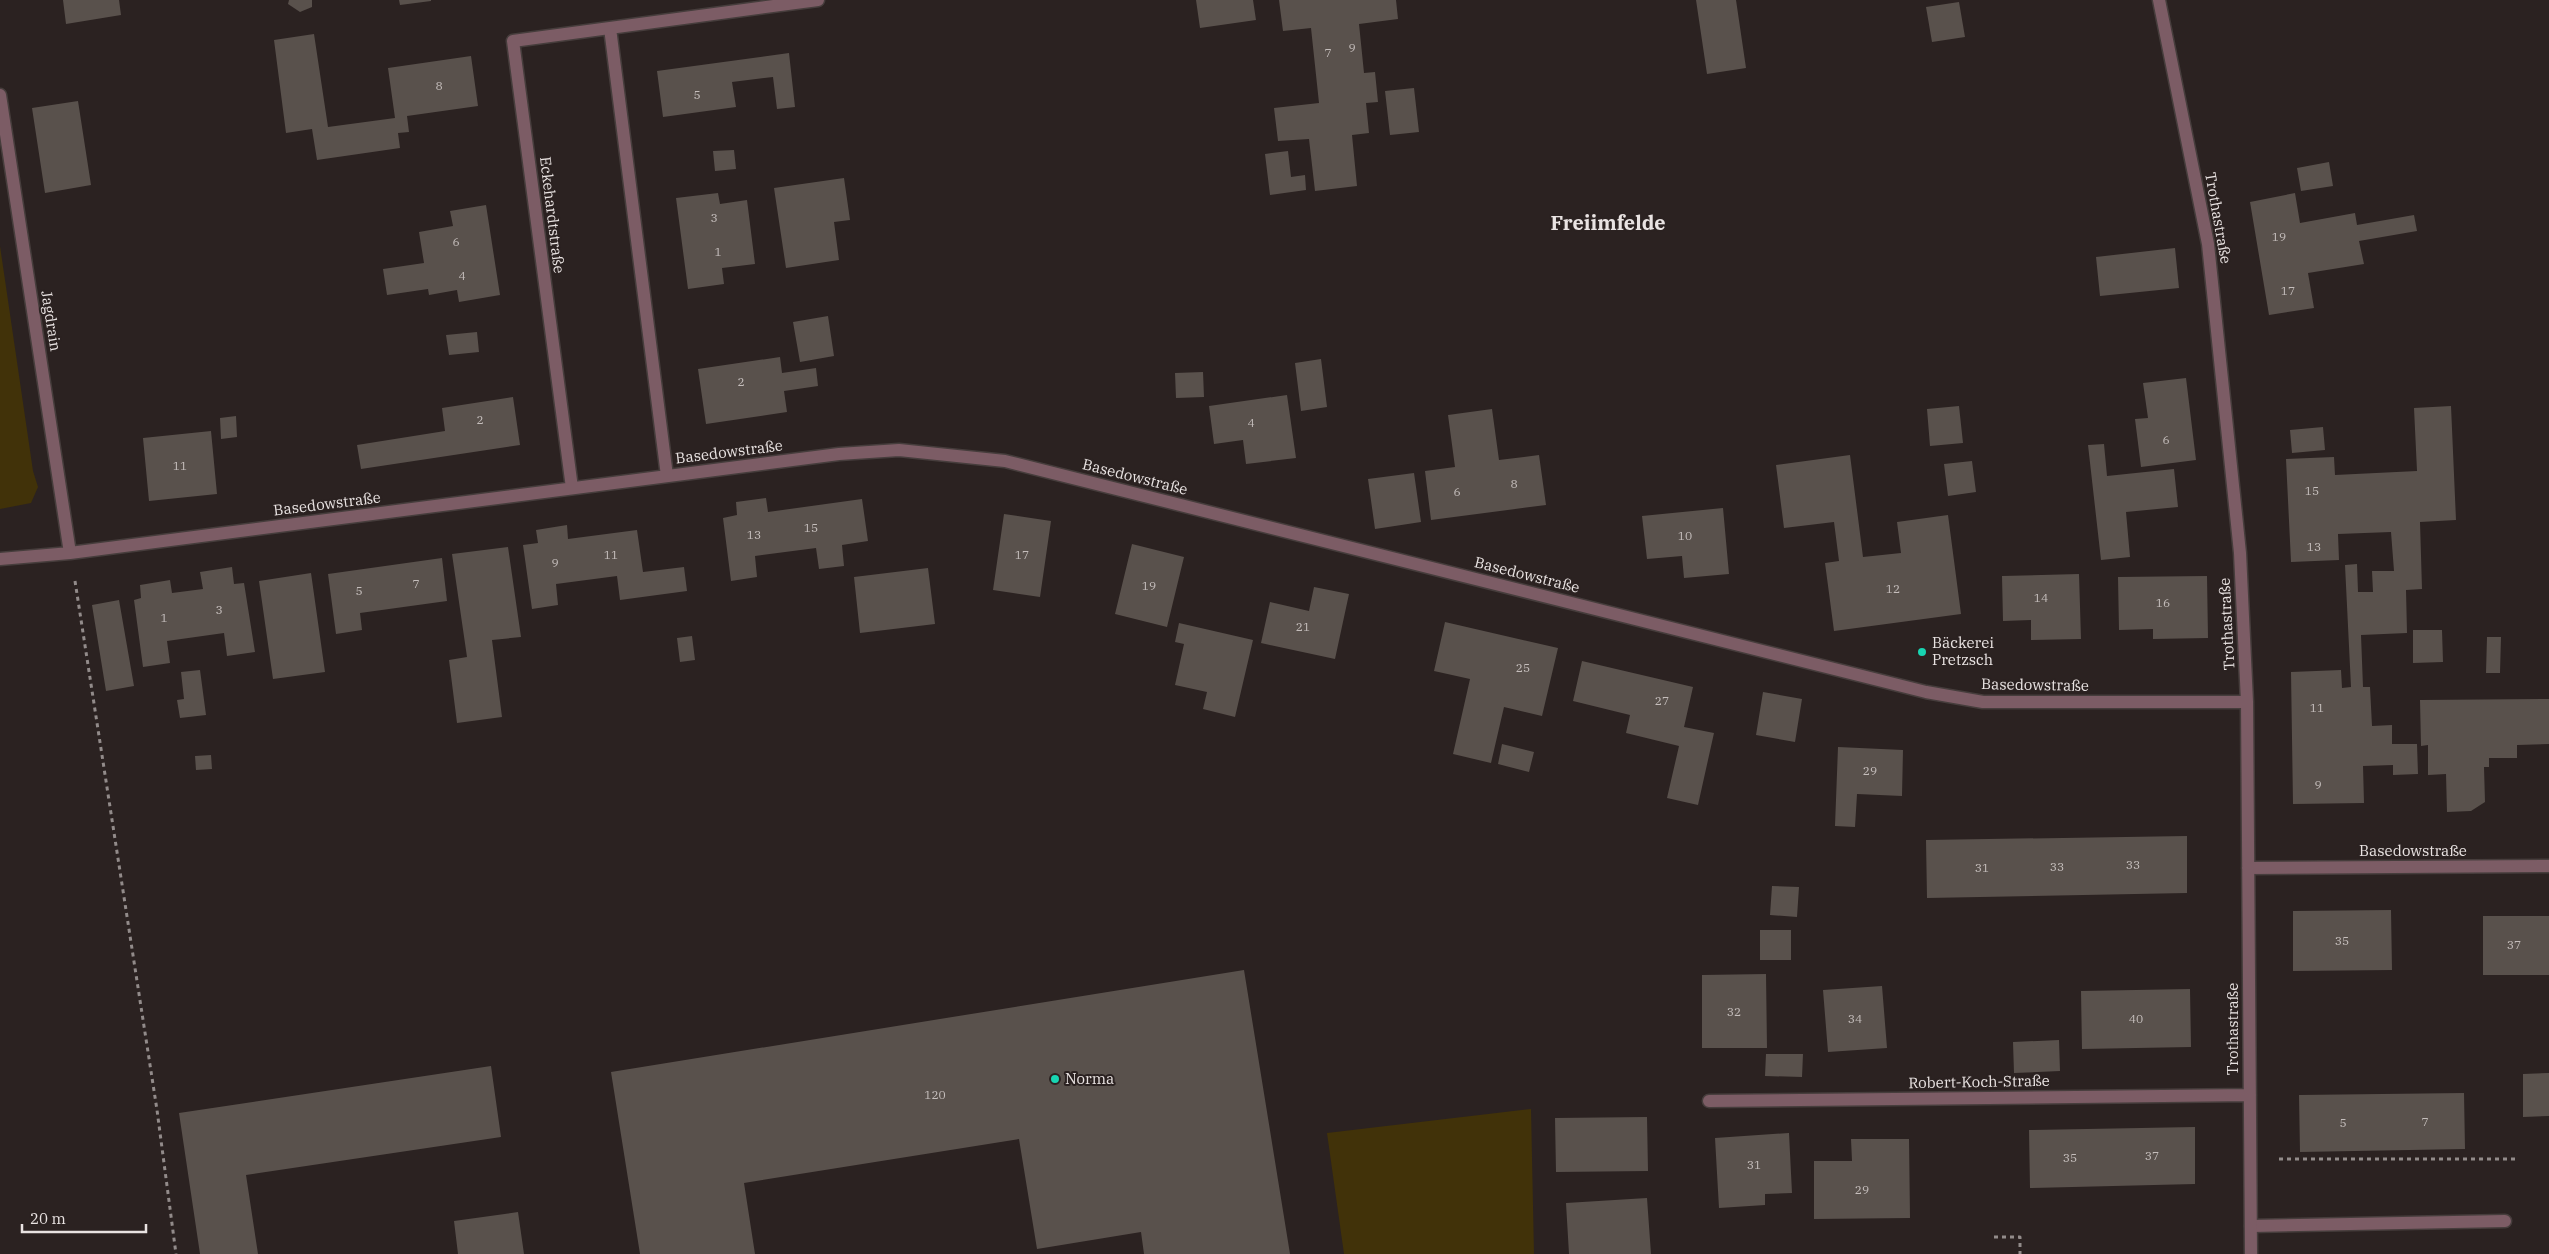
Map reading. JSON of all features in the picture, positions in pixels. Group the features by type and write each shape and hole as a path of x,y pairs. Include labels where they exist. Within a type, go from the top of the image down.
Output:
{"street":[{"name":"Eckehardtstraße","path":"572,488 513,41 818,0"},
{"name":"Trothastraße","path":"2159,0 2208,244 2240,553 2247,702 2251,1254"},
{"path":"610,28 667,476"},
{"name":"Jagdrain","path":"0,95 70,553"},
{"name":"Basedowstraße","path":"0,559 70,553 839,454 899,450 1005,461 1926,692 1983,702 2247,702"},
{"name":"Basedowstraße","path":"2248,868 2549,866"},
{"name":"Robert-Koch-Straße","path":"1709,1102 2250,1095"},
{"path":"2251,1226 2505,1221"}],"path":[{"path":"70,553 157,1110 176,1254"},
{"path":"2251,1159 2518,1159"},
{"path":"1994,1237 2020,1237 2020,1254"}],"shaded area":[{"path":"0,246 33,471 38,487 31,503 0,509"},
{"path":"1531,1109 1534,1254 1344,1254 1327,1133"}],"building":[{"path":"63,0 119,0 121,15 66,24"},
{"path":"289,0 312,0 312,7 300,12 288,4"},
{"path":"399,0 431,0 431,1 400,5"},
{"path":"1196,0 1253,0 1256,20 1200,28"},
{"path":"1279,0 1396,0 1398,19 1359,24 1364,73 1375,72 1378,102 1366,103 1369,133 1352,135 1357,186 1315,191 1309,139 1278,141 1274,108 1319,103 1311,28 1283,31"},
{"path":"1696,0 1736,0 1746,68 1707,74"},
{"path":"1959,2 1965,37 1932,42 1926,7"},
{"path":"314,34 328,127 395,118 388,68 471,56 478,106 407,116 409,132 398,133 400,148 317,160 312,129 286,133 274,40"},
{"path":"789,53 795,107 777,109 773,77 732,82 736,107 663,117 657,71"},
{"path":"1414,88 1419,132 1390,135 1385,91"},
{"path":"78,101 91,185 45,193 32,108"},
{"path":"734,150 736,169 715,171 713,151"},
{"path":"1288,151 1291,177 1305,175 1306,190 1270,195 1265,154"},
{"path":"2329,162 2333,186 2301,191 2297,168"},
{"path":"844,178 850,220 834,222 839,260 786,268 774,188"},
{"path":"718,193 720,204 747,200 755,264 722,268 724,284 688,289 676,198"},
{"path":"2295,193 2300,223 2355,213 2357,225 2414,215 2417,231 2359,241 2364,264 2308,273 2314,308 2269,315 2250,202"},
{"path":"486,205 500,295 459,302 457,290 429,295 428,289 387,295 383,269 424,263 419,232 453,226 450,211"},
{"path":"2175,248 2179,288 2100,296 2096,257"},
{"path":"828,316 834,356 800,362 793,322"},
{"path":"477,332 479,352 449,355 446,335"},
{"path":"780,357 782,373 816,368 818,386 784,391 787,412 706,424 698,369"},
{"path":"1321,359 1327,407 1301,411 1295,363"},
{"path":"1203,372 1204,397 1176,398 1175,373"},
{"path":"2186,378 2196,460 2141,467 2135,419 2148,418 2143,383"},
{"path":"1287,395 1296,458 1246,464 1243,440 1214,444 1209,406"},
{"path":"513,397 520,445 361,469 357,445 445,431 442,408"},
{"path":"1959,406 1963,443 1930,446 1927,409"},
{"path":"2451,406 2456,520 2420,522 2422,589 2406,590 2407,633 2361,635 2363,687 2370,687 2372,726 2392,725 2392,744 2417,744 2418,774 2393,775 2393,765 2363,766 2364,803 2293,804 2291,672 2341,670 2342,688 2351,687 2345,565 2357,564 2358,592 2373,592 2372,571 2394,571 2391,532 2338,534 2339,560 2291,562 2286,459 2334,457 2335,475 2417,471 2414,408"},
{"path":"1492,409 1499,460 1539,455 1546,505 1431,520 1425,471 1455,467 1448,415"},
{"path":"236,416 237,437 221,439 220,418"},
{"path":"2323,427 2325,450 2292,453 2290,430"},
{"path":"211,431 217,494 149,501 143,438"},
{"path":"2104,444 2107,476 2174,469 2178,507 2126,512 2130,557 2101,560 2088,445"},
{"path":"1850,455 1863,557 1901,553 1897,522 1948,515 1961,614 1834,631 1825,563 1839,561 1834,522 1784,528 1776,465"},
{"path":"1972,461 1976,492 1948,496 1944,464"},
{"path":"1414,473 1421,522 1375,529 1368,479"},
{"path":"766,498 768,512 862,499 868,541 842,545 844,566 819,569 816,548 755,556 757,577 731,581 723,518 737,515 736,502"},
{"path":"1723,508 1729,574 1684,578 1682,556 1647,559 1642,516"},
{"path":"1004,514 1051,521 1040,597 993,590"},
{"path":"567,525 568,539 637,530 643,572 684,567 687,591 620,600 617,576 556,584 558,605 532,609 523,545 538,543 536,530"},
{"path":"1132,544 1184,557 1167,627 1115,614"},
{"path":"508,547 521,637 492,640 502,717 457,723 449,660 467,657 452,554"},
{"path":"442,558 447,601 360,613 362,630 336,634 328,574"},
{"path":"232,567 234,584 244,583 255,652 227,656 224,633 167,641 170,663 143,667 134,600 141,598 140,585 170,580 172,593 203,589 200,572"},
{"path":"928,568 935,624 860,633 854,577"},
{"path":"311,573 325,672 273,679 259,581"},
{"path":"2079,574 2081,639 2031,640 2031,620 2003,621 2002,576"},
{"path":"2207,576 2208,638 2153,639 2153,629 2119,630 2118,577"},
{"path":"1314,587 1349,594 1335,659 1261,643 1270,602 1309,611"},
{"path":"119,600 134,686 106,691 92,605"},
{"path":"1445,622 1558,648 1542,716 1504,707 1491,763 1453,754 1470,679 1434,671"},
{"path":"1179,623 1253,640 1235,717 1203,709 1207,692 1175,685 1184,644 1175,642"},
{"path":"2413,630 2442,630 2443,662 2413,663"},
{"path":"692,636 695,660 680,662 677,638"},
{"path":"2487,637 2501,637 2500,673 2486,673"},
{"path":"1582,661 1693,687 1684,727 1714,733 1698,805 1667,798 1679,746 1626,733 1630,715 1573,701"},
{"path":"200,670 206,715 180,718 177,700 184,699 181,672"},
{"path":"1763,692 1802,699 1795,742 1756,735"},
{"path":"2549,699 2549,744 2517,745 2517,758 2489,758 2489,767 2484,767 2485,802 2471,811 2447,812 2446,774 2428,775 2428,745 2421,746 2420,700"},
{"path":"1502,744 1534,752 1529,772 1498,764"},
{"path":"1838,747 1903,750 1902,796 1857,794 1855,827 1835,826"},
{"path":"211,755 212,769 196,770 195,756"},
{"path":"2187,836 2187,893 1927,898 1926,840"},
{"path":"1772,886 1799,887 1797,917 1770,915"},
{"path":"2391,910 2392,970 2293,971 2293,911"},
{"path":"2483,916 2549,916 2549,975 2483,975"},
{"path":"1760,930 1791,930 1791,960 1760,960"},
{"path":"1244,970 1290,1254 1144,1254 1141,1232 1037,1249 1019,1139 744,1183 755,1254 640,1254 611,1072"},
{"path":"1766,974 1767,1048 1702,1048 1702,975"},
{"path":"1882,986 1887,1048 1828,1052 1823,990"},
{"path":"2190,989 2191,1047 2082,1049 2081,991"},
{"path":"2059,1040 2060,1071 2014,1073 2013,1042"},
{"path":"1766,1054 1803,1054 1802,1077 1765,1076"},
{"path":"491,1066 501,1137 246,1175 258,1254 200,1254 179,1113"},
{"path":"2549,1073 2549,1116 2523,1117 2523,1074"},
{"path":"2464,1093 2465,1149 2300,1152 2299,1095"},
{"path":"1647,1117 1648,1171 1556,1172 1555,1118"},
{"path":"2195,1127 2195,1184 2030,1188 2029,1130"},
{"path":"1789,1133 1792,1193 1765,1194 1765,1205 1719,1208 1715,1138"},
{"path":"1851,1139 1909,1139 1910,1218 1814,1219 1814,1161 1852,1161"},
{"path":"1647,1198 1651,1254 1569,1254 1566,1203"},
{"path":"518,1212 524,1254 458,1254 454,1221"}],"place":[{"name":"Bäckerei Pretzsch","path":"1922,652"},
{"name":"Norma","path":"1055,1079"}],"district":[{"name":"Freiimfelde","path":"1608,223"}]}
